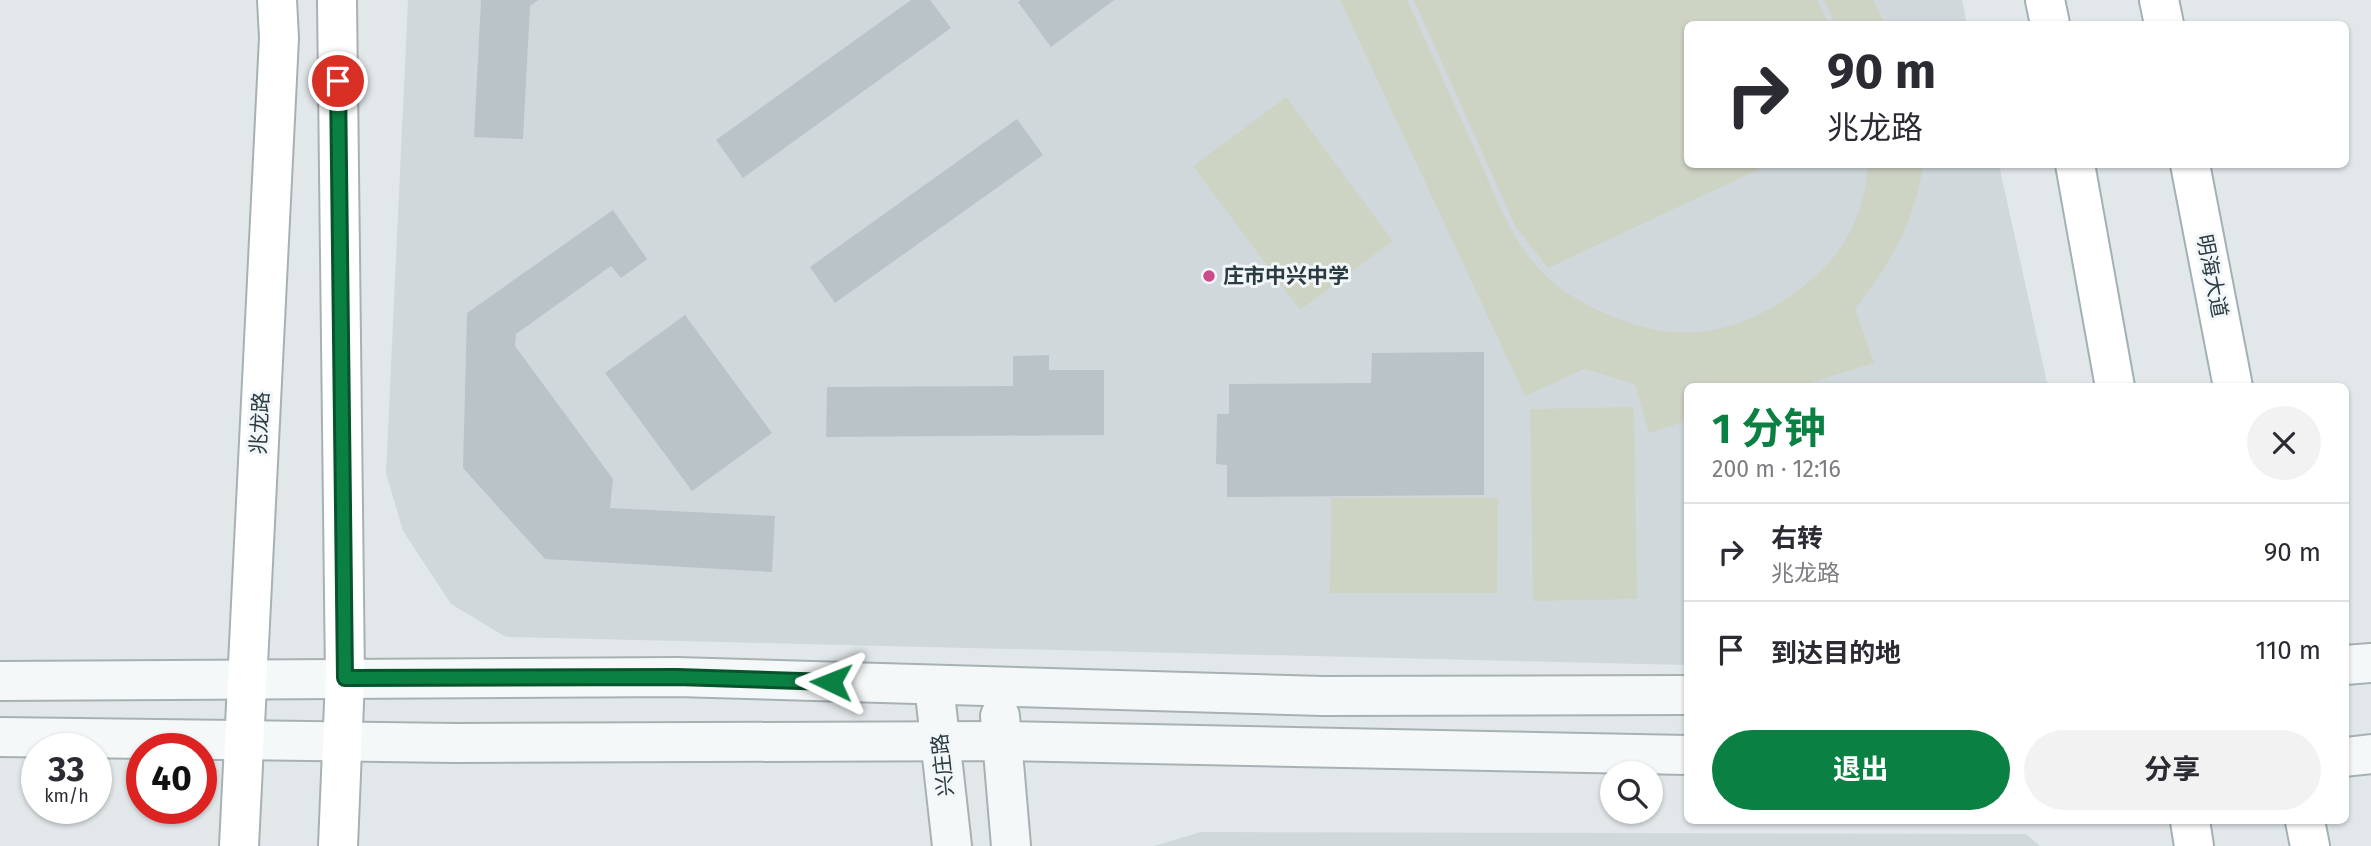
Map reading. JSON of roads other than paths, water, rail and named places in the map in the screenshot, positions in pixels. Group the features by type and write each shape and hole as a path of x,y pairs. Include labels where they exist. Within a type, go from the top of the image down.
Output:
{"main road":[{"name":"兆龙路","path":"239,846 279,38 277,0"},
{"path":"337,0 345,678 338,846"},
{"path":"2045,0 2049,21"},
{"path":"2159,0 2163,21"},
{"path":"2076,168 2114,383"},
{"name":"明海大道","path":"2191,168 2232,383"},
{"path":"2190,824 2194,846"},
{"path":"2306,824 2310,846"}],"street":[{"path":"2349,665 2371,663"},
{"path":"0,681 677,677 1323,696 1684,695"},
{"name":"兴庄路","path":"934,685 951,846"},
{"path":"998,687 1011,846"},
{"path":"0,737 344,741 1002,741 1684,755"},
{"path":"2349,757 2371,754"}],"place":[{"name":"庄市中兴中学","path":"1209,276"}]}
